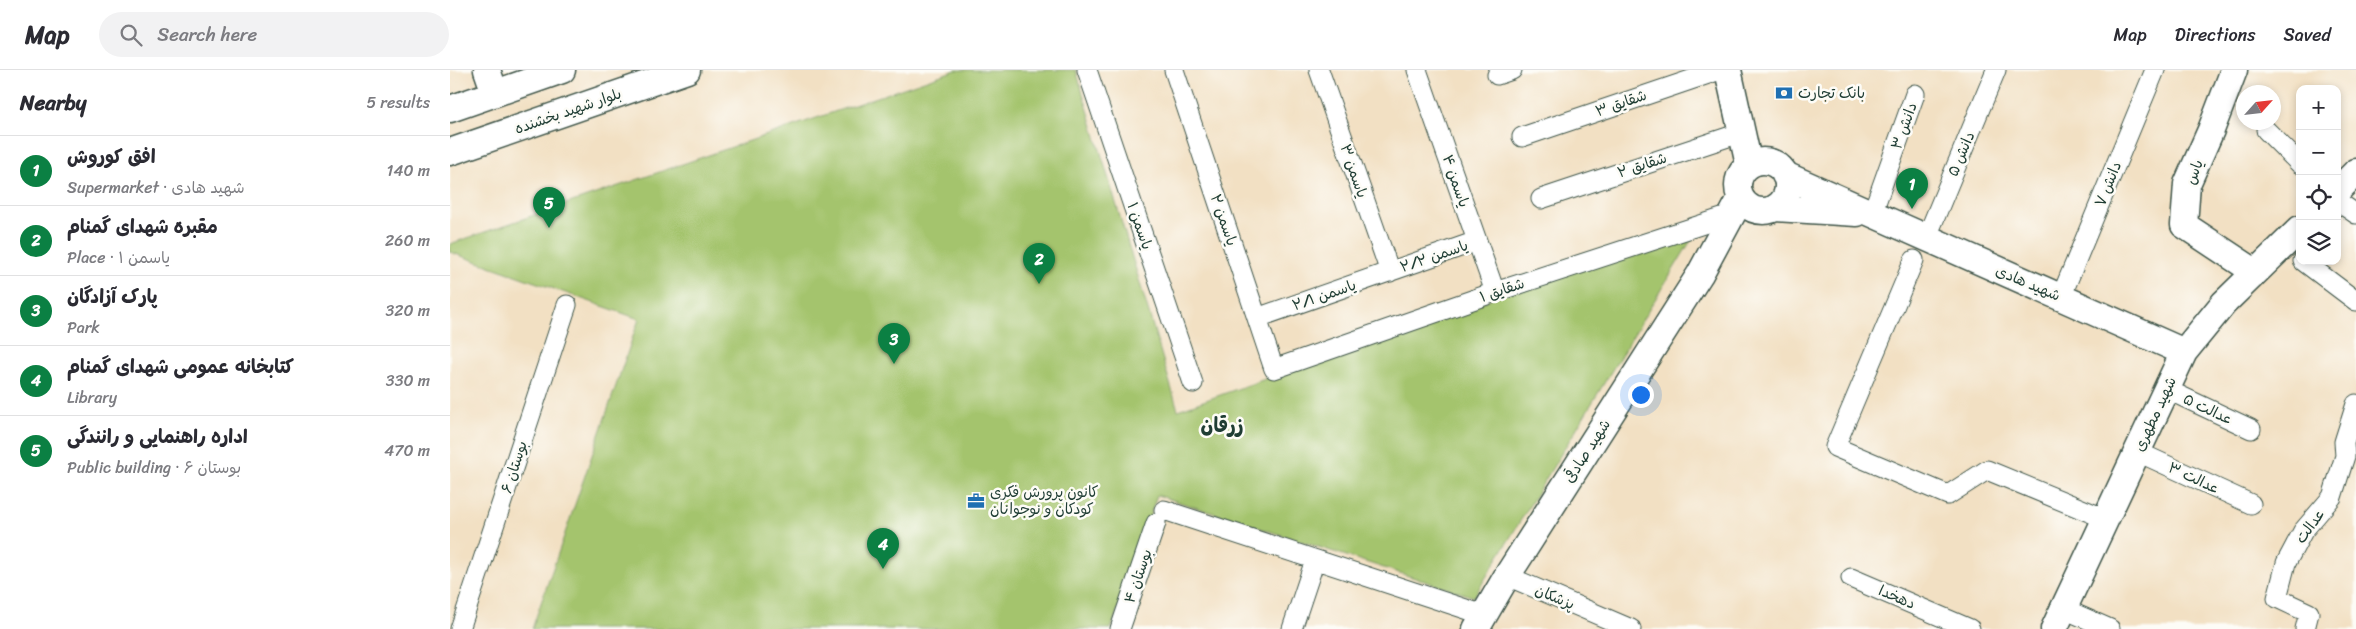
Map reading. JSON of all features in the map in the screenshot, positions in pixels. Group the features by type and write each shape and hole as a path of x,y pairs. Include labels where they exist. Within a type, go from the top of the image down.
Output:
{"street":[{"path":"450,109 491,82 562,70"},
{"name":"بلوار شهید بخشنده","path":"450,152 687,70"},
{"name":"یاسمن ۱","path":"1087,70 1193,383"},
{"name":"یاسمن ۲","path":"1174,70 1274,369"},
{"name":"یاسمن ۳","path":"1319,70 1390,272"},
{"name":"یاسمن ۴","path":"1417,70 1495,292"},
{"name":"دانش ۵","path":"1996,70 1835,447 1948,495 1987,470 2106,519"},
{"name":"دانش ۷","path":"2061,297 2155,70"},
{"name":"یاس","path":"2234,70 2187,184 2184,225 2256,272"},
{"path":"1727,76 1743,132 1749,165"},
{"path":"1727,76 1783,171 1788,190 1781,203 1751,208"},
{"name":"شقایق ۳","path":"1522,137 1727,76"},
{"name":"دانش ۳","path":"1872,214 1915,94"},
{"path":"2266,130 2296,160"},
{"name":"شقایق ۲","path":"1541,199 1743,132"},
{"path":"1751,208 1738,184 1740,176 1749,165 1765,161 1783,171"},
{"name":"شهید هادی","path":"1783,171 1872,214 1920,249 2061,297 2184,352"},
{"path":"2341,187 2356,172"},
{"path":"2341,204 2356,214"},
{"path":"1751,208 1872,214"},
{"name":"شهید صادقی","path":"1480,622 1507,576 1700,274 1751,208"},
{"name":"شقایق ۱","path":"1274,369 1495,292 1751,208"},
{"name":"یاسمن ۲/۲","path":"1390,272 1477,241"},
{"name":"شهید مطهری","path":"2059,619 2184,352 2224,303 2256,272 2296,249"},
{"path":"2314,265 2356,301"},
{"name":"یاسمن ۲/۱","path":"1257,318 1390,272"},
{"name":"بوستان ۶","path":"460,629 567,305"},
{"name":"عدالت ۵","path":"2166,389 2251,429"},
{"name":"عدالت","path":"2305,629 2310,613 2277,598 2286,563 2303,531 2332,497 2350,459 2344,442 2356,404"},
{"name":"عدالت ۳","path":"2138,452 2251,504"},
{"name":"بوستان ۴","path":"1120,629 1160,516 1315,560"},
{"path":"1292,629 1315,560 1480,622"},
{"name":"پزشکان","path":"1507,576 1631,629"},
{"name":"دهخدا","path":"1851,578 1970,629"},
{"path":"2059,619 2110,629"}],"green space":[{"path":"956,70 1076,70 1178,410 1701,224 1474,597 1157,495 1111,629 532,629 639,319 450,252 450,244"}],"place":[{"name":"بانک تجارت","path":"1784,93"},
{"name":"افق کوروش","path":"1912,209"},
{"name":"اداره راهنمایی و رانندگی","path":"549,228"},
{"name":"مقبره شهدای گمنام","path":"1039,284"},
{"name":"پارک آزادگان","path":"894,364"},
{"name":"کانون پرورش فکری کودکان و نوجوانان","path":"976,501"},
{"name":"کتابخانه عمومی شهدای گمنام","path":"883,569"}],"district":[{"name":"زرقان","path":"1222,425"}]}
